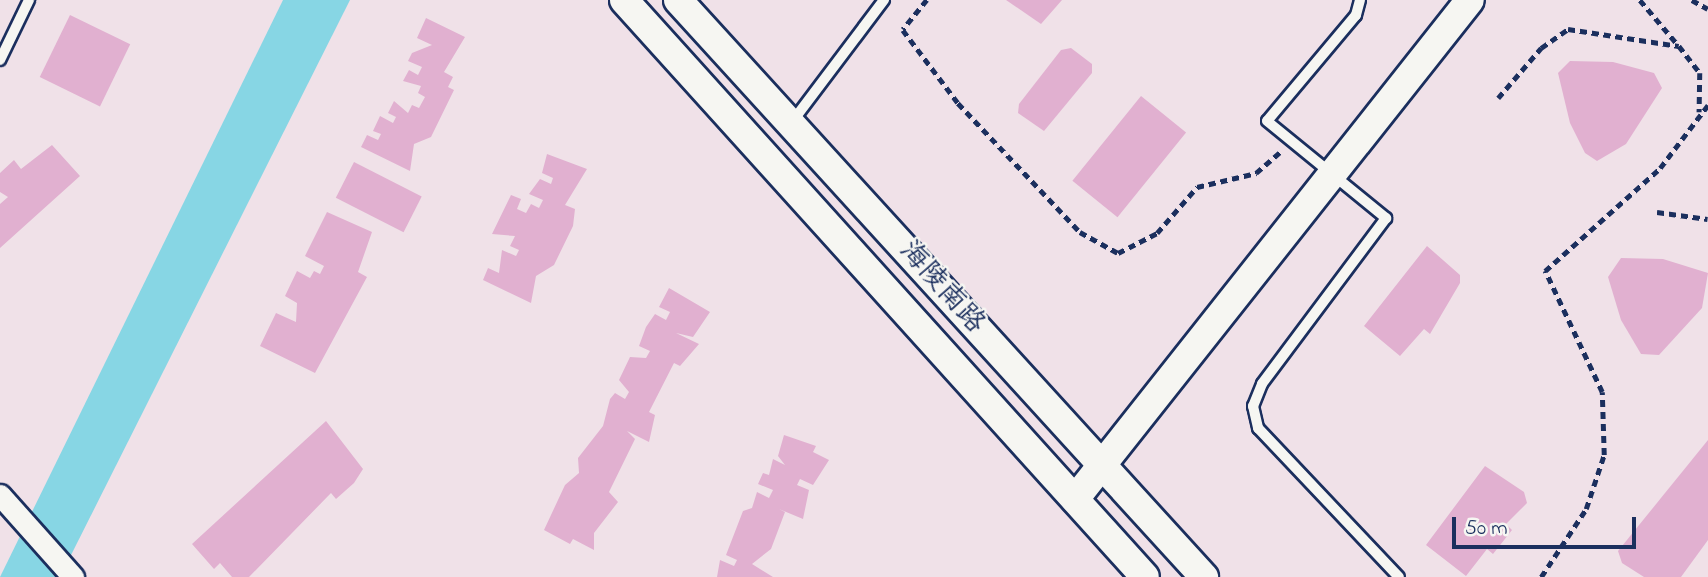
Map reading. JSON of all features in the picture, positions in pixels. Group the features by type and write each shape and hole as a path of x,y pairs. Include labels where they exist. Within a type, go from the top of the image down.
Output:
{"main road":[{"name":"海陵南路","path":"624,0 1145,577"},
{"name":"海陵南路","path":"678,0 1204,577"},
{"path":"1074,499 1470,0"}],"street":[{"path":"0,495 73,577"}],"lane":[{"path":"0,60 29,0"},
{"path":"1360,0 1356,15 1267,121 1386,218 1257,391 1254,417 1399,577"},
{"path":"791,124 886,2"}],"path":[{"path":"927,0 903,30 958,103 1080,233 1118,253 1157,233 1197,187 1256,173 1292,142"},
{"path":"1640,0 1700,73 1699,113"},
{"path":"1692,0 1708,9"},
{"path":"1498,98 1541,48 1569,29 1679,46"},
{"path":"1541,577 1586,509 1604,455 1602,392 1545,271 1660,168 1699,113 1708,105"},
{"path":"1657,212 1708,219"}],"water":[{"path":"283,0 350,0 60,577 0,577"}],"building":[{"path":"1006,0 1062,0 1041,24"},
{"path":"70,15 130,44 100,106 40,77"},
{"path":"426,18 465,37 444,72 453,77 448,87 454,90 431,137 414,144 410,171 361,147 367,135 378,140 381,134 373,131 380,116 393,123 396,117 388,113 394,101 408,113 412,105 419,108 425,97 418,93 421,86 403,81 409,70 418,75 422,67 408,61 412,53 432,45 417,38"},
{"path":"1071,48 1092,64 1092,73 1044,131 1018,113 1019,104 1061,50"},
{"path":"1570,61 1613,62 1654,73 1662,88 1626,144 1597,161 1585,153 1570,123 1558,73"},
{"path":"1141,96 1186,133 1117,217 1072,181"},
{"path":"52,145 80,176 0,248 0,204 8,197 0,192 0,173 14,160 21,169"},
{"path":"547,154 587,169 565,205 575,209 573,226 554,265 536,276 531,303 483,280 488,268 499,273 502,250 516,256 519,250 510,246 515,236 492,234 511,195 521,199 517,209 526,213 531,204 539,208 543,200 529,194 540,179 551,184 553,178 542,173"},
{"path":"354,162 422,197 404,232 336,198"},
{"path":"327,212 372,232 358,272 367,277 315,373 260,346 276,313 296,322 297,303 285,296 297,271 310,278 314,271 320,274 324,266 305,256"},
{"path":"1427,246 1460,275 1460,283 1430,334 1424,329 1400,356 1364,326"},
{"path":"1621,258 1663,259 1708,273 1702,308 1659,355 1641,354 1621,320 1608,277"},
{"path":"669,288 710,312 693,337 676,333 699,344 680,366 674,363 649,412 655,415 649,442 627,431 635,439 609,492 618,502 594,533 594,550 573,539 570,544 544,530 565,485 579,473 578,458 603,426 610,399 615,393 625,399 629,392 619,380 630,357 646,358 650,351 639,346 646,327 655,314 666,320 670,312 659,307"},
{"path":"326,421 363,469 354,483 336,499 331,493 249,577 232,577 220,563 214,569 192,544"},
{"path":"784,435 816,446 813,452 829,460 813,485 800,479 797,485 809,490 803,519 779,509 785,512 771,549 752,564 773,577 717,577 720,560 734,566 737,560 726,555 743,511 752,508 757,492 769,498 773,490 758,484 763,473 769,475 773,459 785,465 778,456"},
{"path":"1708,440 1708,540 1681,577 1644,577 1622,563 1618,551"},
{"path":"1485,466 1524,492 1527,503 1506,524 1512,530 1493,554 1487,549 1466,576 1426,545"}]}
